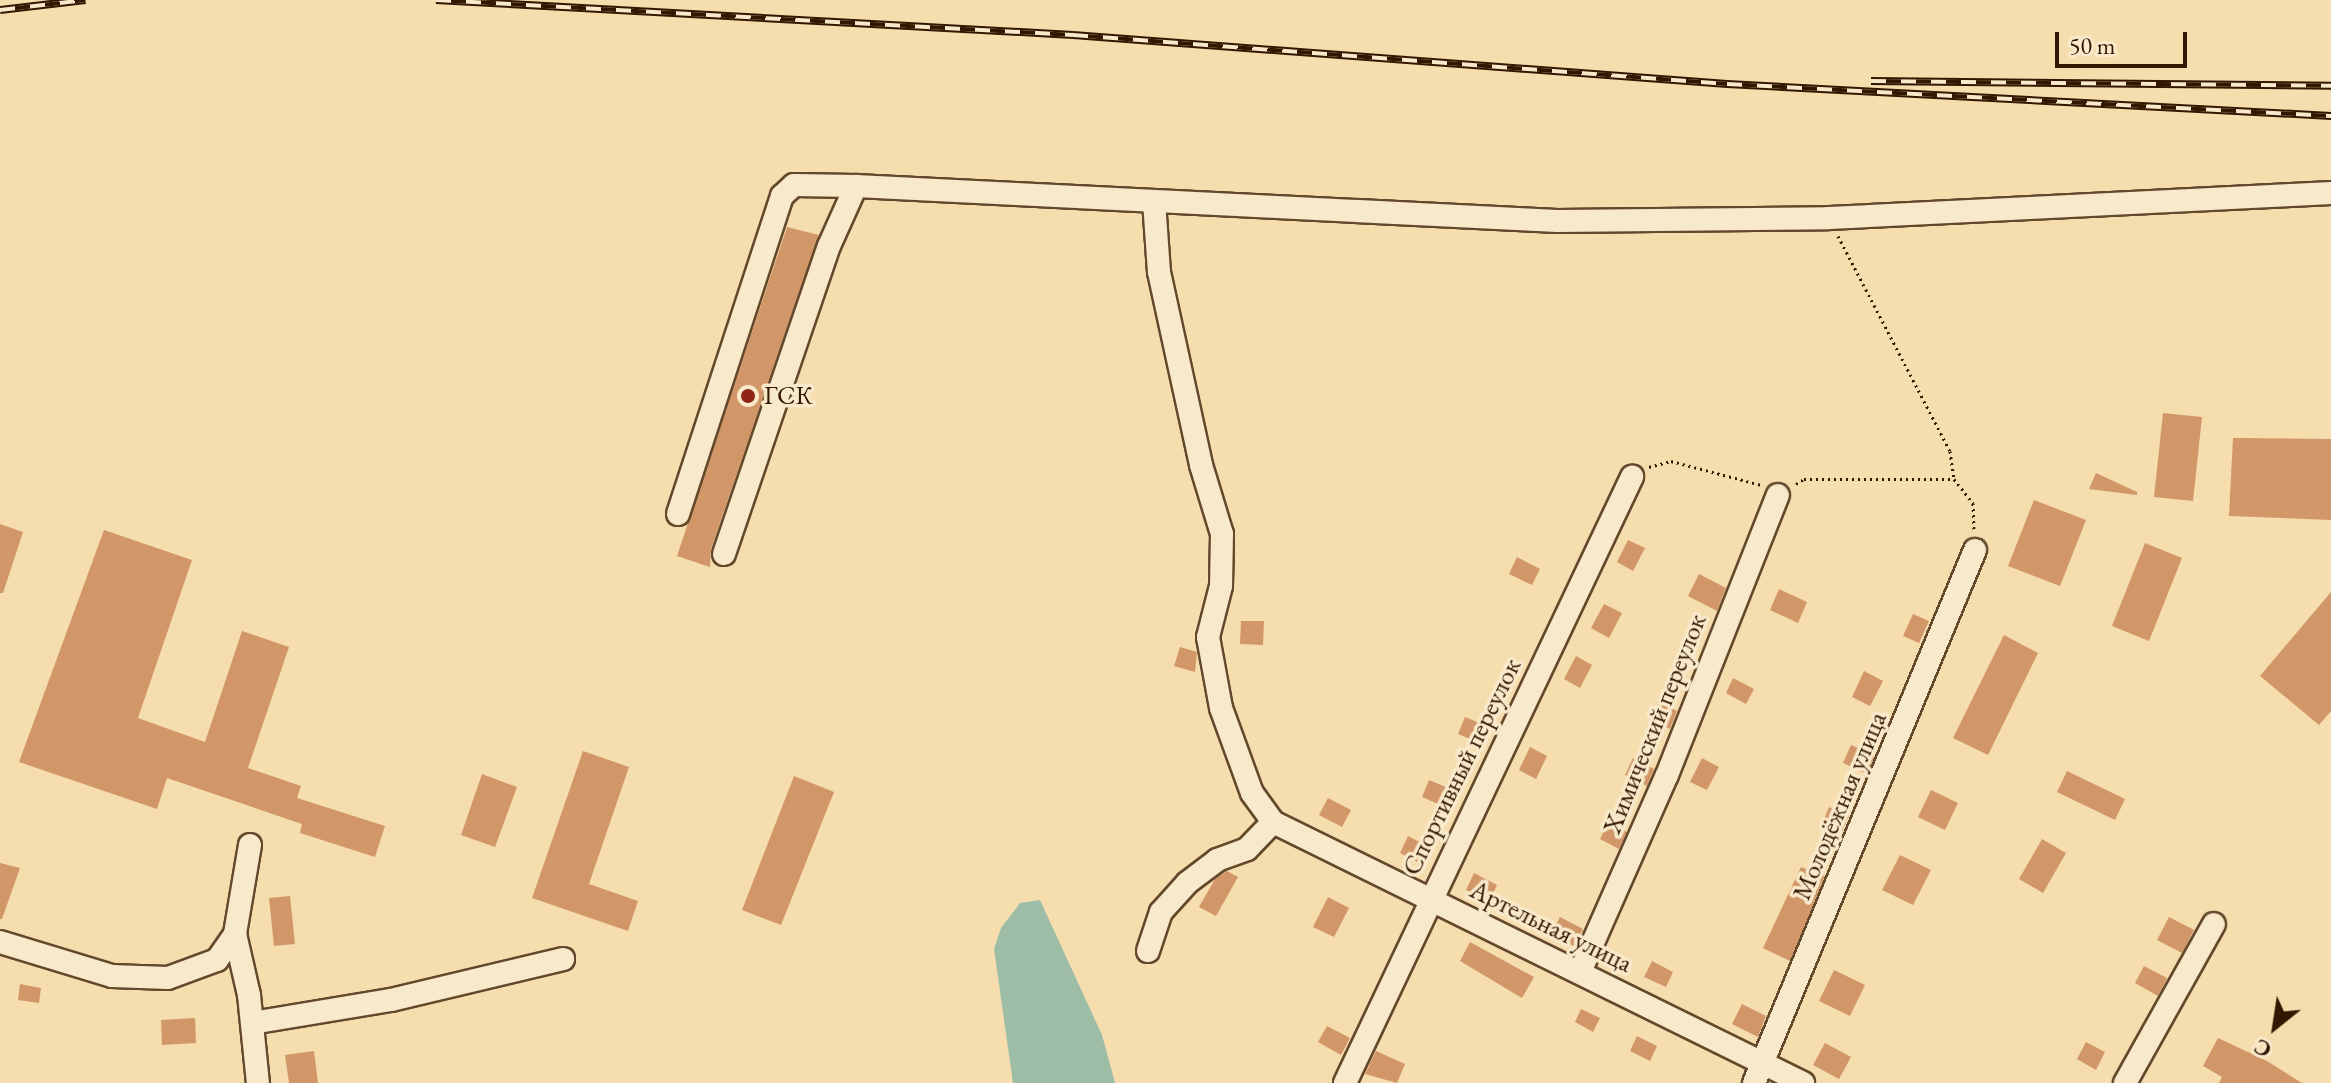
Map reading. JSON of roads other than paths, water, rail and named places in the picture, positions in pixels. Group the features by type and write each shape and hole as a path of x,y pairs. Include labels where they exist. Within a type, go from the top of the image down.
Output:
{"street":[{"path":"678,514 782,196 794,185 1557,221 1829,218 2331,193"},
{"path":"724,554 829,246 856,186"},
{"path":"1148,951 1161,912 1187,883 1217,860 1247,849 1273,822 1252,793 1221,708 1208,637 1221,586 1222,534 1201,465 1159,272 1154,201"},
{"name":"Спортивный переулок","path":"1345,1083 1632,477"},
{"name":"Химический переулок","path":"1580,972 1667,775 1778,495"},
{"name":"Молодёжная улица","path":"1758,1072 1890,764 1975,550"},
{"name":"Артельная улица","path":"1273,822 1580,972 1758,1072 1803,1083"},
{"path":"250,845 235,934 252,1023 258,1083"},
{"path":"2125,1083 2214,924"},
{"path":"0,942 112,976 168,978 217,960 235,934"},
{"path":"252,1023 391,1000 563,959"}],"railway":[{"path":"0,10 85,0"},
{"path":"436,0 1073,35 1727,84 2331,116"},
{"path":"1871,81 2331,86"}],"place":[{"name":"ГСК","path":"748,396"}]}
